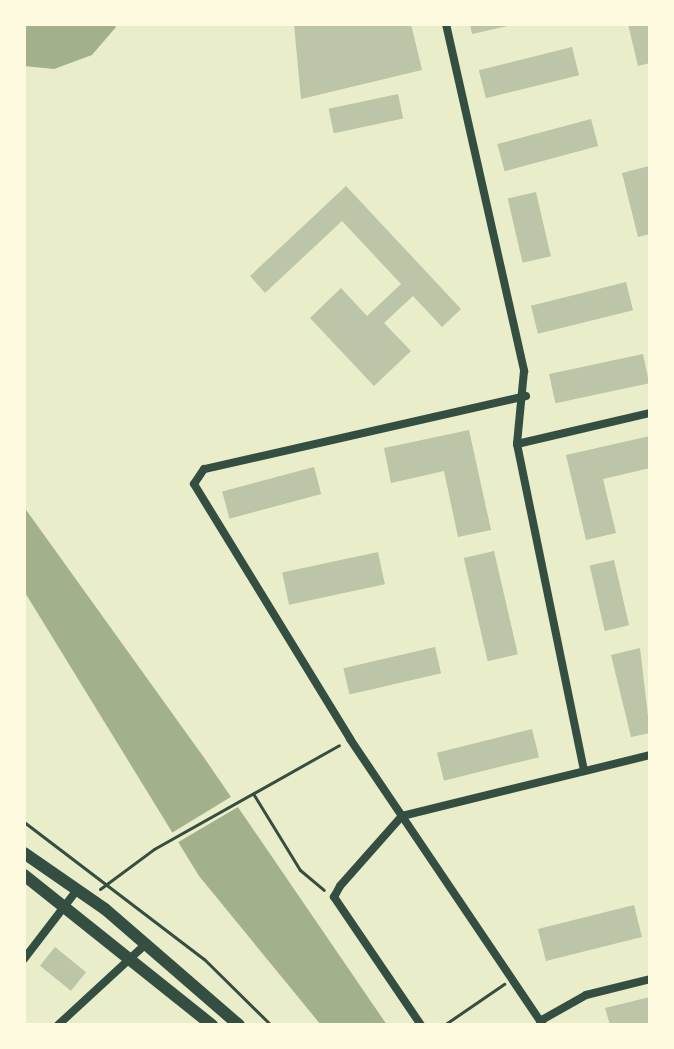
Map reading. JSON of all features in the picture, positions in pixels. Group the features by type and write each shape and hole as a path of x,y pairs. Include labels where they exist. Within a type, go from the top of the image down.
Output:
{"main road":[{"path":"24,853 147,943 239,1025"},
{"path":"24,875 133,956 212,1025"}],"street":[{"path":"446,24 526,396 517,444 584,771"},
{"path":"526,396 204,469 195,496 350,739 542,1023 586,995 650,979"},
{"path":"517,444 650,413"},
{"path":"421,1025 334,897 402,816 650,755"},
{"path":"24,959 77,890"},
{"path":"58,1025 147,943"}],"path":[{"path":"92,900 105,881 154,849 350,739"},
{"path":"254,795 300,870 334,897"},
{"path":"24,822 105,881 271,1025"},
{"path":"444,1025 511,979"}],"shaded area":[{"path":"24,24 113,24 116,27 92,55 54,69 24,66"},
{"path":"24,507 205,759 387,1025 321,1025 199,876 24,591"}],"pier":[{"path":"234,795 238,807 175,844 170,834"}],"building":[{"path":"294,24 411,24 422,70 301,99"},
{"path":"470,24 512,24 512,25 472,34"},
{"path":"628,24 650,24 650,63 638,66"},
{"path":"572,47 579,75 486,98 479,70"},
{"path":"398,94 403,118 334,133 329,109"},
{"path":"591,119 598,146 505,171 497,144"},
{"path":"649,166 650,234 638,237 622,173"},
{"path":"346,186 461,309 442,327 413,296 384,323 411,351 374,386 310,318 341,288 367,316 401,284 342,221 265,293 250,276"},
{"path":"536,192 551,256 523,263 508,199"},
{"path":"626,282 633,310 538,334 531,306"},
{"path":"643,354 649,383 555,403 549,374"},
{"path":"469,430 491,530 458,537 444,471 391,483 384,448"},
{"path":"650,436 650,468 603,479 616,533 586,540 566,455"},
{"path":"314,467 321,494 229,519 222,492"},
{"path":"494,551 518,654 488,661 464,558"},
{"path":"378,552 385,584 289,605 282,572"},
{"path":"614,560 629,625 605,631 590,566"},
{"path":"435,647 441,673 349,694 343,668"},
{"path":"640,648 650,733 631,737 611,655"},
{"path":"532,729 539,757 444,781 437,753"},
{"path":"634,905 642,937 546,961 538,929"},
{"path":"55,947 86,972 71,991 40,966"},
{"path":"650,997 650,1025 610,1025 605,1008"}]}
